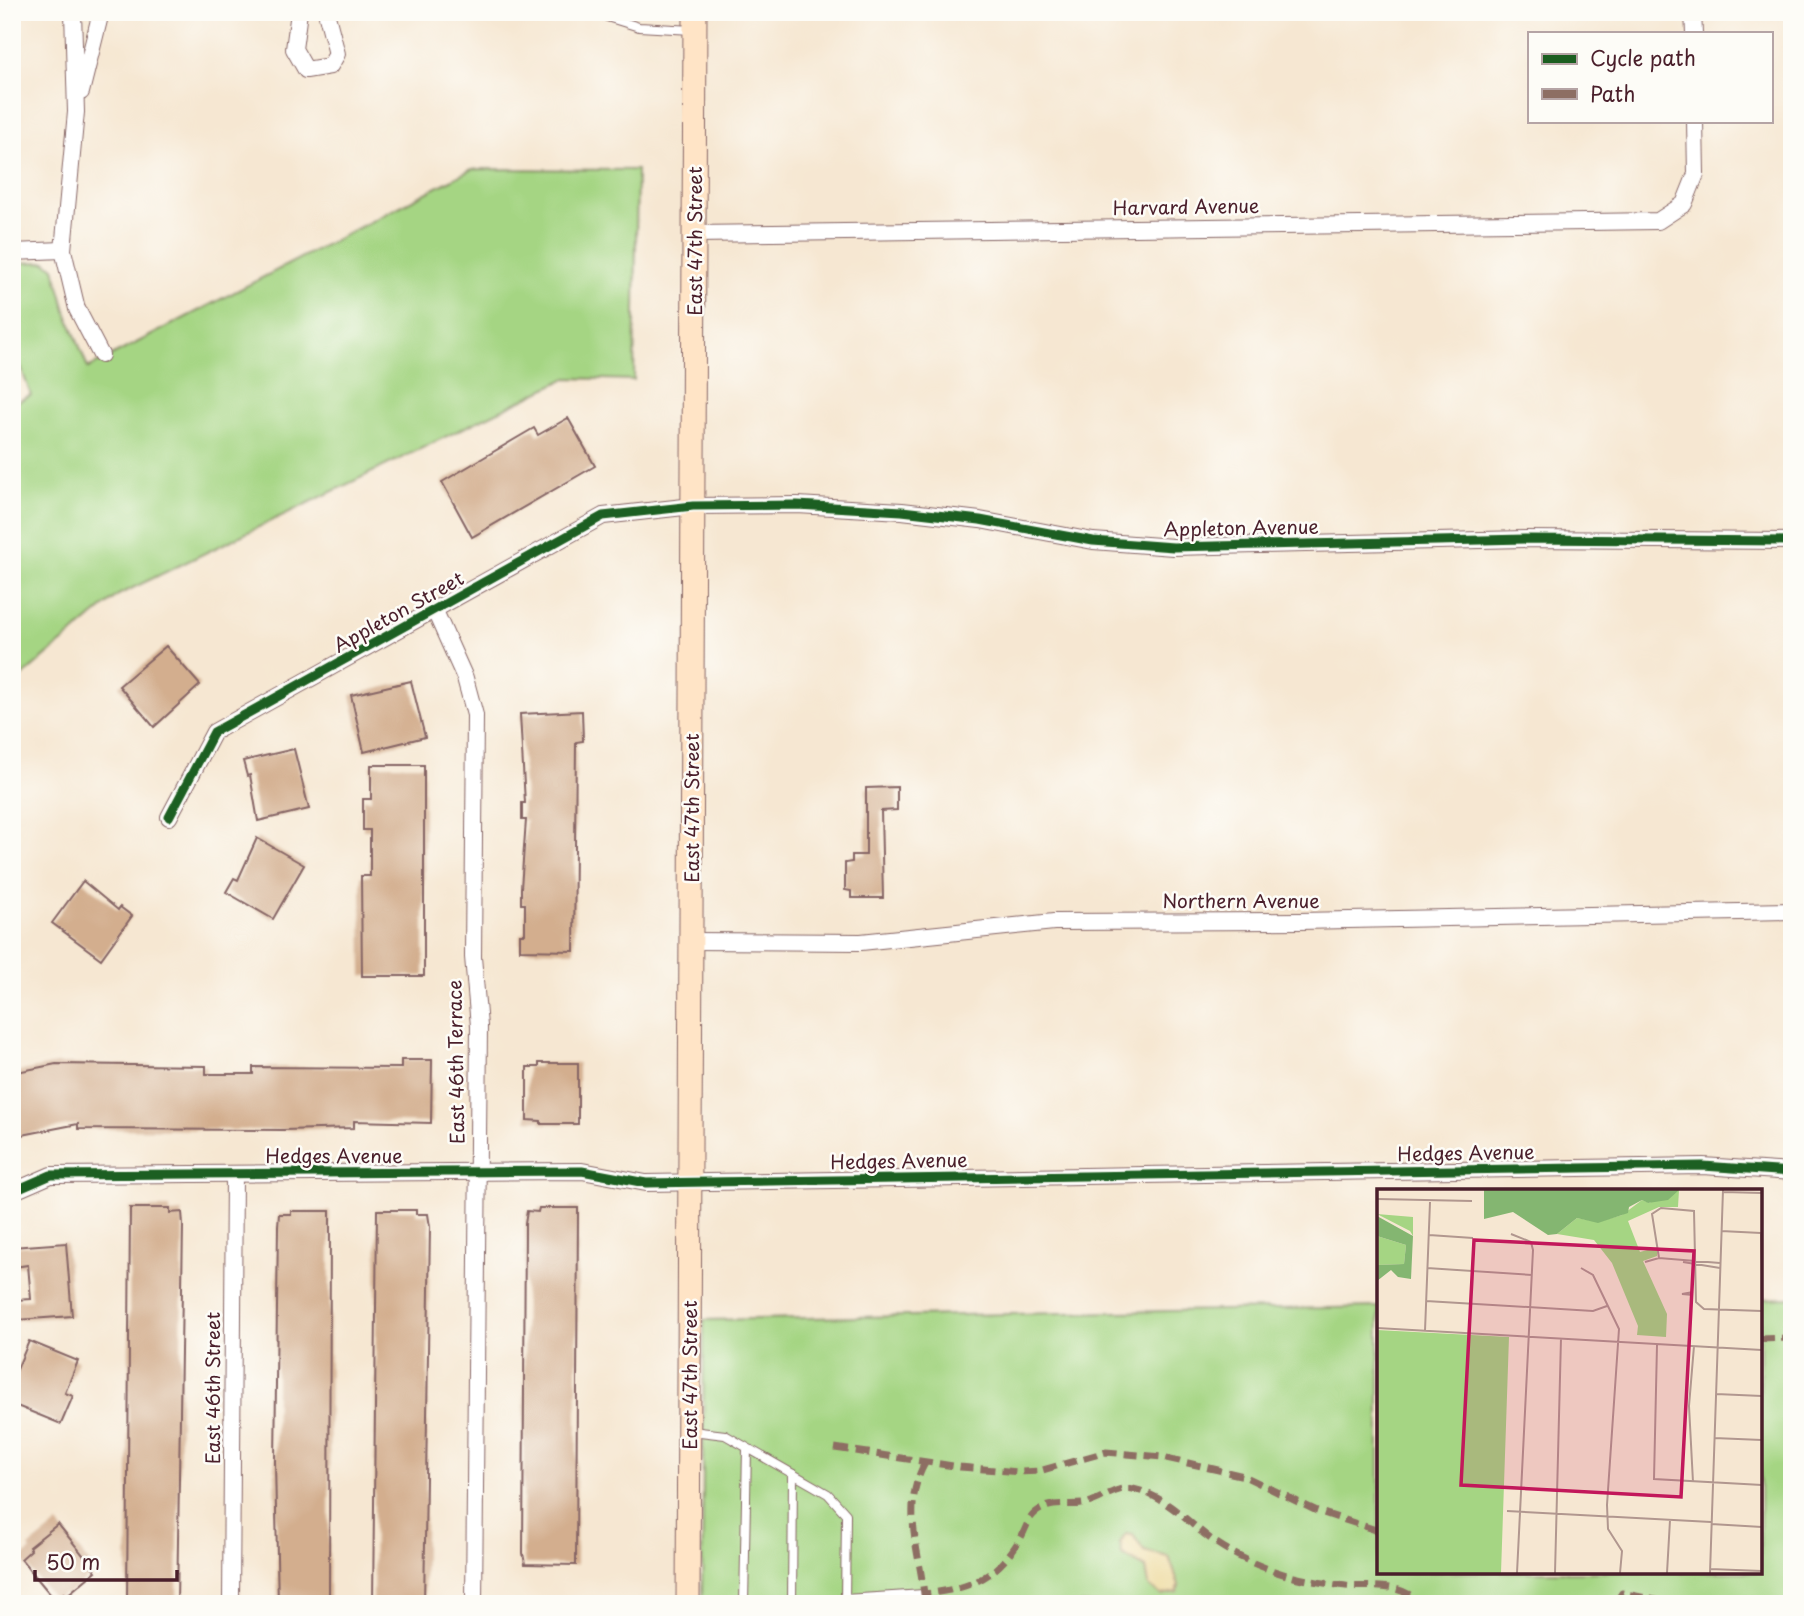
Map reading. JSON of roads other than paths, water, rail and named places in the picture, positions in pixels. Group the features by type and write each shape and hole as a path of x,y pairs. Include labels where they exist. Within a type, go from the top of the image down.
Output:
{"main road":[{"name":"East 47th Street","path":"688,1604 695,21"}],"street":[{"path":"72,12 76,112 63,250 77,309 100,355"},
{"path":"76,112 101,12"},
{"path":"299,12 295,49 306,70 330,66 337,54 326,12"},
{"path":"1693,12 1694,32"},
{"name":"Harvard Avenue","path":"694,234 1658,221 1684,204 1696,174 1695,122"},
{"path":"12,252 63,250"},
{"name":"Appleton Avenue","path":"693,506 797,505 902,511 980,520 1093,541 1172,547 1525,539 1792,541"},
{"name":"Appleton Street","path":"169,817 214,732 603,516 693,506"},
{"name":"East 46th Terrace","path":"435,611 465,678 475,715 473,957 479,1026 474,1604"},
{"name":"Northern Avenue","path":"691,941 861,943 1054,922 1300,921 1792,911"},
{"name":"Hedges Avenue","path":"12,1192 51,1175 582,1171 646,1183 690,1180 1703,1166 1792,1172"},
{"name":"East 46th Street","path":"231,1604 234,1174"}],"lane":[{"path":"607,12 607,17 639,27 695,21"},
{"path":"689,1431 725,1435 828,1494 846,1514 845,1601 924,1594 924,1604"},
{"path":"744,1604 747,1448"},
{"path":"792,1604 793,1474"}]}
